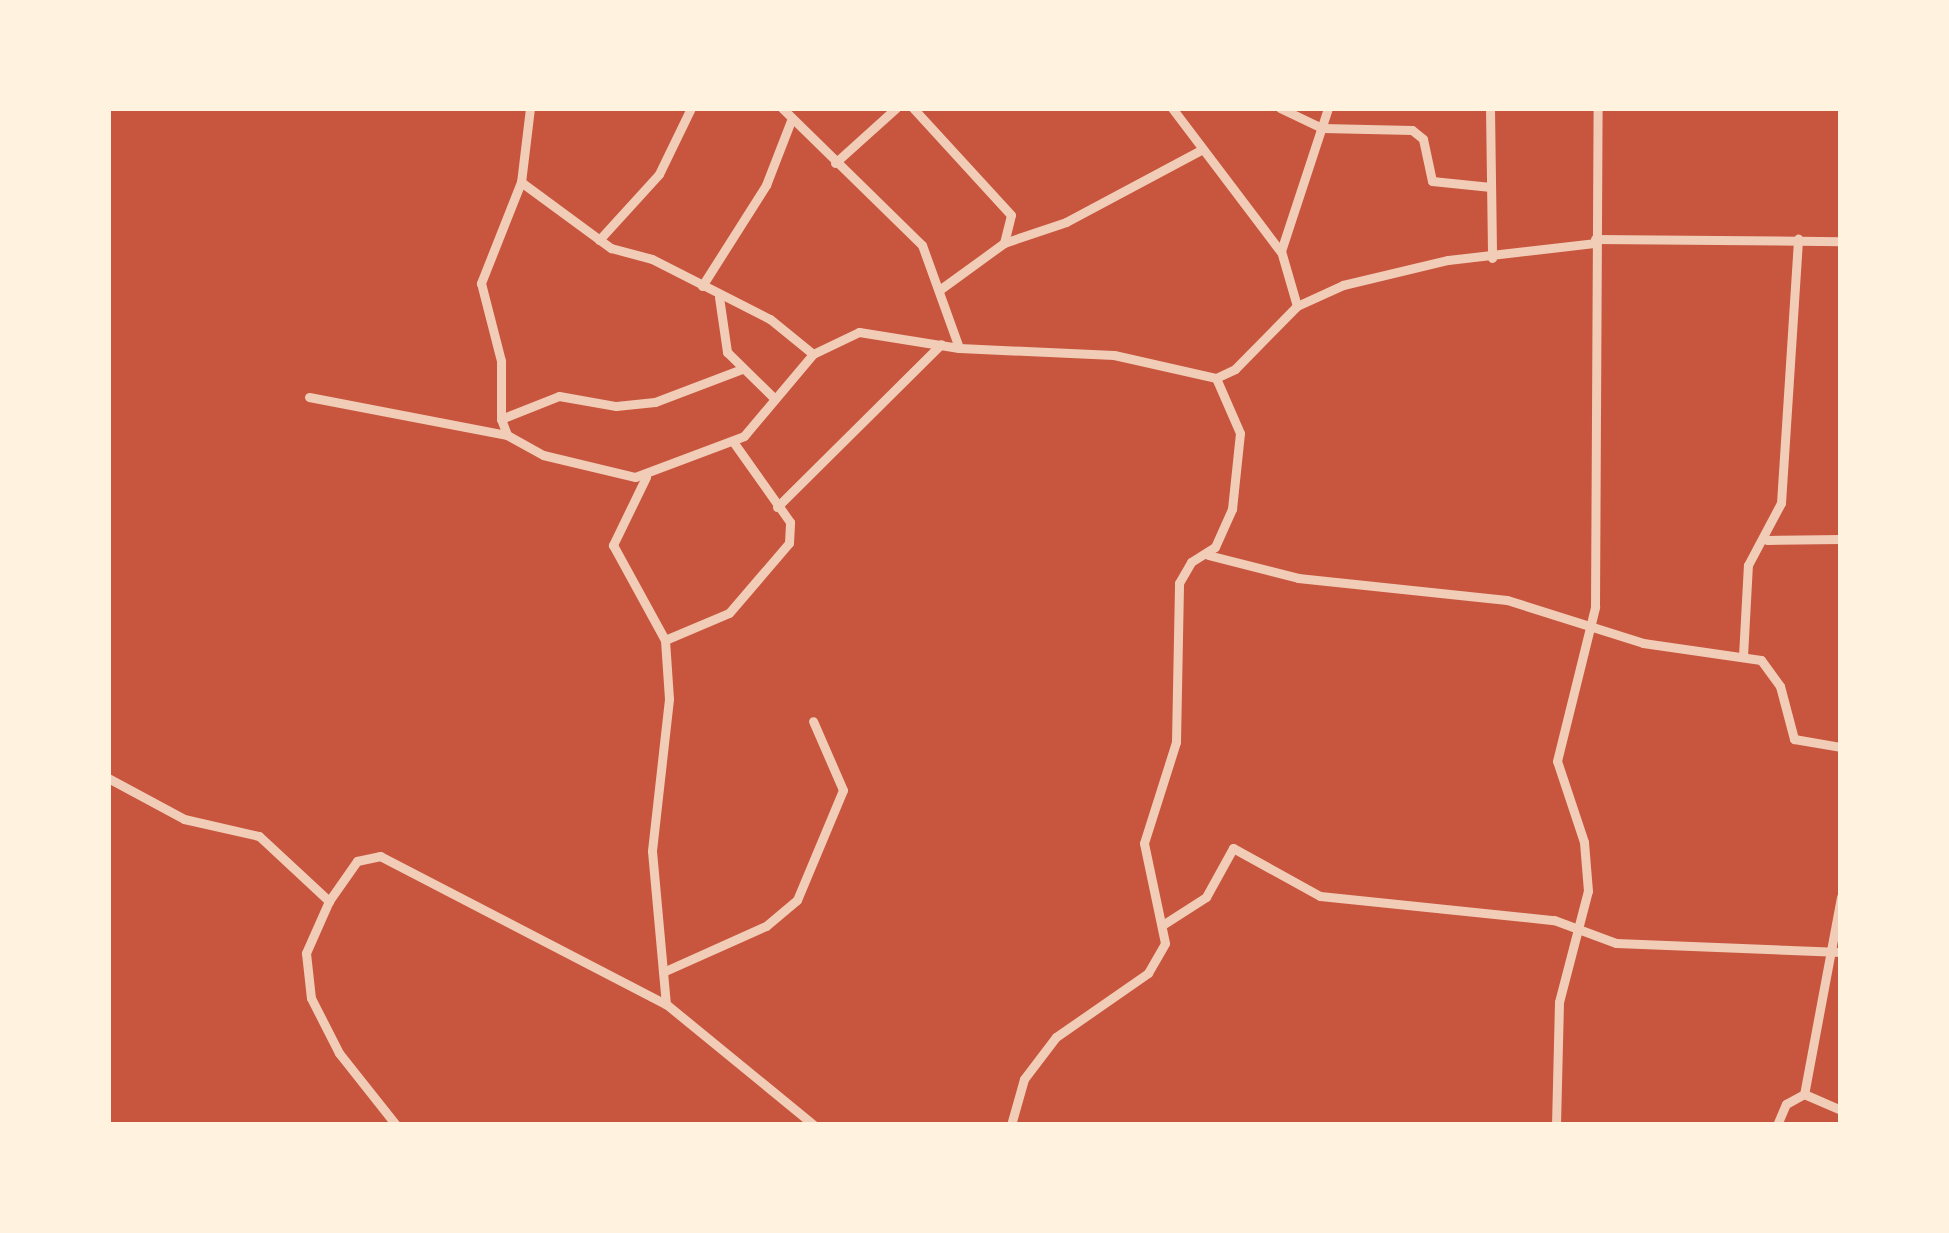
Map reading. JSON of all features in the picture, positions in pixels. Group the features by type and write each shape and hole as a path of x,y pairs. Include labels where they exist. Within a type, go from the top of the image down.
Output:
{"street":[{"path":"507,436 501,419 501,361 481,283 521,182 530,108"},
{"path":"599,240 659,174 691,108"},
{"path":"782,108 917,239 942,288 959,347"},
{"path":"835,163 896,108"},
{"path":"913,108 1028,236"},
{"path":"1172,108 1281,251 1297,306"},
{"path":"1280,108 1322,128 1412,130 1423,139 1433,182 1491,187"},
{"path":"1281,251 1328,108"},
{"path":"1490,108 1492,258"},
{"path":"1556,1125 1559,1002 1583,925 1585,842 1558,761 1593,629 1598,108"},
{"path":"702,286 766,185 792,118"},
{"path":"942,288 1004,243 1028,236 1201,150"},
{"path":"521,182 599,240 770,320 813,354"},
{"path":"1004,243 1011,219"},
{"path":"1743,656 1748,565 1767,540 1781,503 1798,239"},
{"path":"309,397 507,436 553,458 646,477 734,442 813,354 866,331 959,347 1101,354 1216,378 1235,369 1297,306 1395,269 1595,241 1841,241"},
{"path":"719,297 727,352 774,398"},
{"path":"777,507 940,344"},
{"path":"501,419 559,396 616,406 655,402 742,369"},
{"path":"1208,555 1232,509 1240,433 1216,378"},
{"path":"665,640 715,622 756,586 789,543 791,524 734,442"},
{"path":"646,477 613,544 665,640 669,699 652,850 666,1004"},
{"path":"1767,540 1841,539"},
{"path":"1011,1125 1024,1079 1045,1051 1148,973 1165,943 1144,836 1176,742 1179,583 1191,562 1208,555 1298,578 1508,600 1593,629 1761,660 1780,686 1794,739 1841,747"},
{"path":"663,972 766,926 797,900 843,790 813,722"},
{"path":"108,778 188,821 268,842 329,901"},
{"path":"1164,924 1206,897 1233,848 1264,858 1296,888 1320,896 1583,925 1616,943 1841,952"},
{"path":"396,1125 339,1053 311,998 306,953 329,901 357,861 380,856 666,1004 814,1125"},
{"path":"1804,1094 1827,949 1841,897"},
{"path":"1804,1094 1841,1110"},
{"path":"1777,1125 1786,1104 1804,1094"}]}
